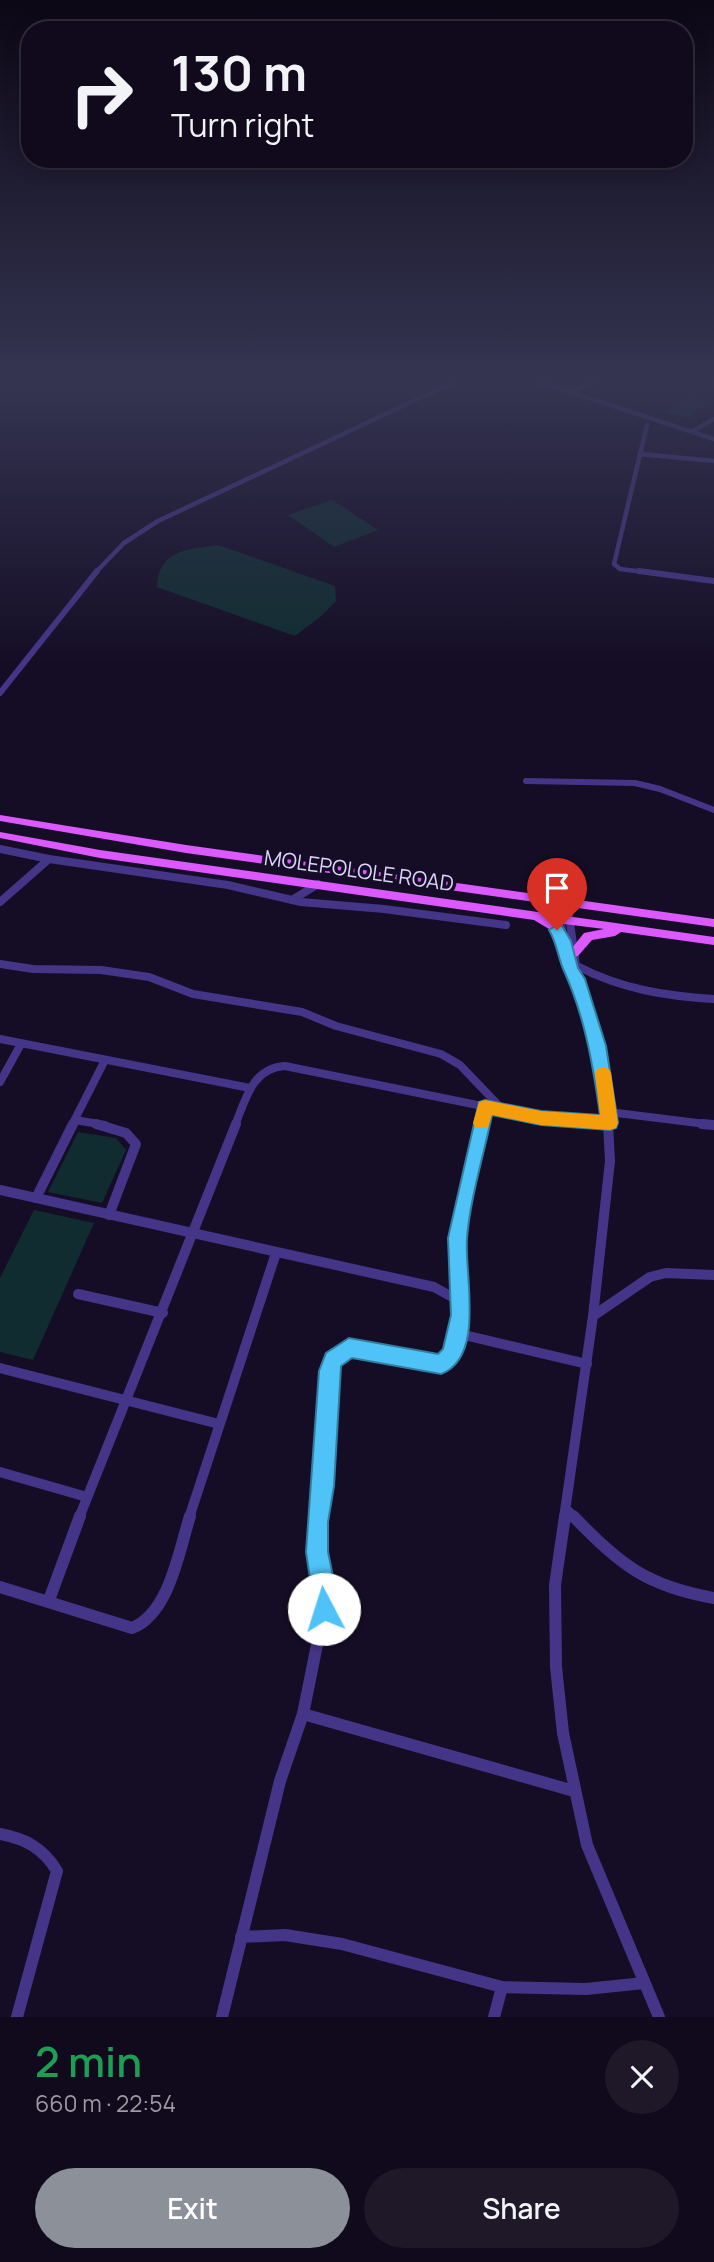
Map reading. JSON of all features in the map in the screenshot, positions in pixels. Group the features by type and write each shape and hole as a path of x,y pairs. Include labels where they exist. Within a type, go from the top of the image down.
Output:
{"main road":[{"name":"MOLEPOLOLE ROAD","path":"0,818 186,849 714,923"},
{"name":"MOLEPOLOLE ROAD","path":"0,835 100,854 714,941"},
{"path":"527,914 548,923 564,941"},
{"path":"575,960 588,936 600,932 640,931"}],"street":[{"path":"0,693 105,561 124,543 158,521 256,475"},
{"path":"635,475 614,564 620,569 714,581"},
{"path":"526,782 635,783 660,789 714,810"},
{"path":"0,849 294,898 506,925"},
{"path":"0,902 49,859"},
{"path":"284,879 294,898"},
{"path":"294,898 318,884"},
{"path":"562,902 564,941 571,970 578,979"},
{"path":"563,919 598,1046 609,1117 609,1182 587,1364 555,1585 556,1667 563,1733 587,1845 659,2017"},
{"path":"575,960 611,983 633,990 714,999"},
{"path":"0,964 33,969 101,970 149,977 193,994 302,1012 336,1026 449,1058 478,1082 504,1111"},
{"path":"0,1039 250,1088"},
{"path":"0,1082 22,1044"},
{"path":"36,1198 105,1060"},
{"path":"49,1600 87,1497 163,1313 250,1088 260,1073 271,1066 285,1066 541,1118 609,1117 714,1125"},
{"path":"222,2017 280,1780 303,1714 324,1609 324,1586 317,1552 317,1522 323,1486 330,1371 333,1360 349,1348 441,1364 452,1354 461,1302 457,1238 485,1107"},
{"path":"75,1120 124,1131 136,1144 109,1215"},
{"path":"0,1190 433,1287 461,1302"},
{"path":"0,1587 49,1600 132,1628 145,1624 155,1615 165,1592 276,1253"},
{"path":"593,1316 650,1277 667,1273 714,1275"},
{"path":"78,1294 163,1313"},
{"path":"456,1333 587,1364"},
{"path":"0,1367 219,1424"},
{"path":"0,1472 87,1497"},
{"path":"566,1509 636,1575 688,1595 714,1598"},
{"path":"303,1714 574,1791"},
{"path":"0,1834 24,1838 39,1847 49,1856 57,1871 17,2017"},
{"path":"241,1937 285,1935 342,1944 502,1987 586,1989 644,1983"},
{"path":"494,2017 502,1987"}],"green space":[{"path":"332,500 378,530 334,547 288,515"},
{"path":"218,545 335,586 336,601 295,636 157,587 163,565 169,559 186,550"},
{"path":"78,1132 116,1138 126,1150 102,1203 48,1192"},
{"path":"34,1210 94,1223 33,1360 0,1352 0,1278"}],"slow traffic":[{"path":"481,1123 485,1107 541,1118 610,1123 603,1073"}],"route":[{"path":"324,1609 324,1586 317,1552 317,1522 323,1486 330,1371 333,1360 340,1352 349,1348 441,1364 452,1354 461,1315 457,1238 485,1107 541,1118 610,1123 598,1046 578,979 571,970 564,941 557,930"}]}
